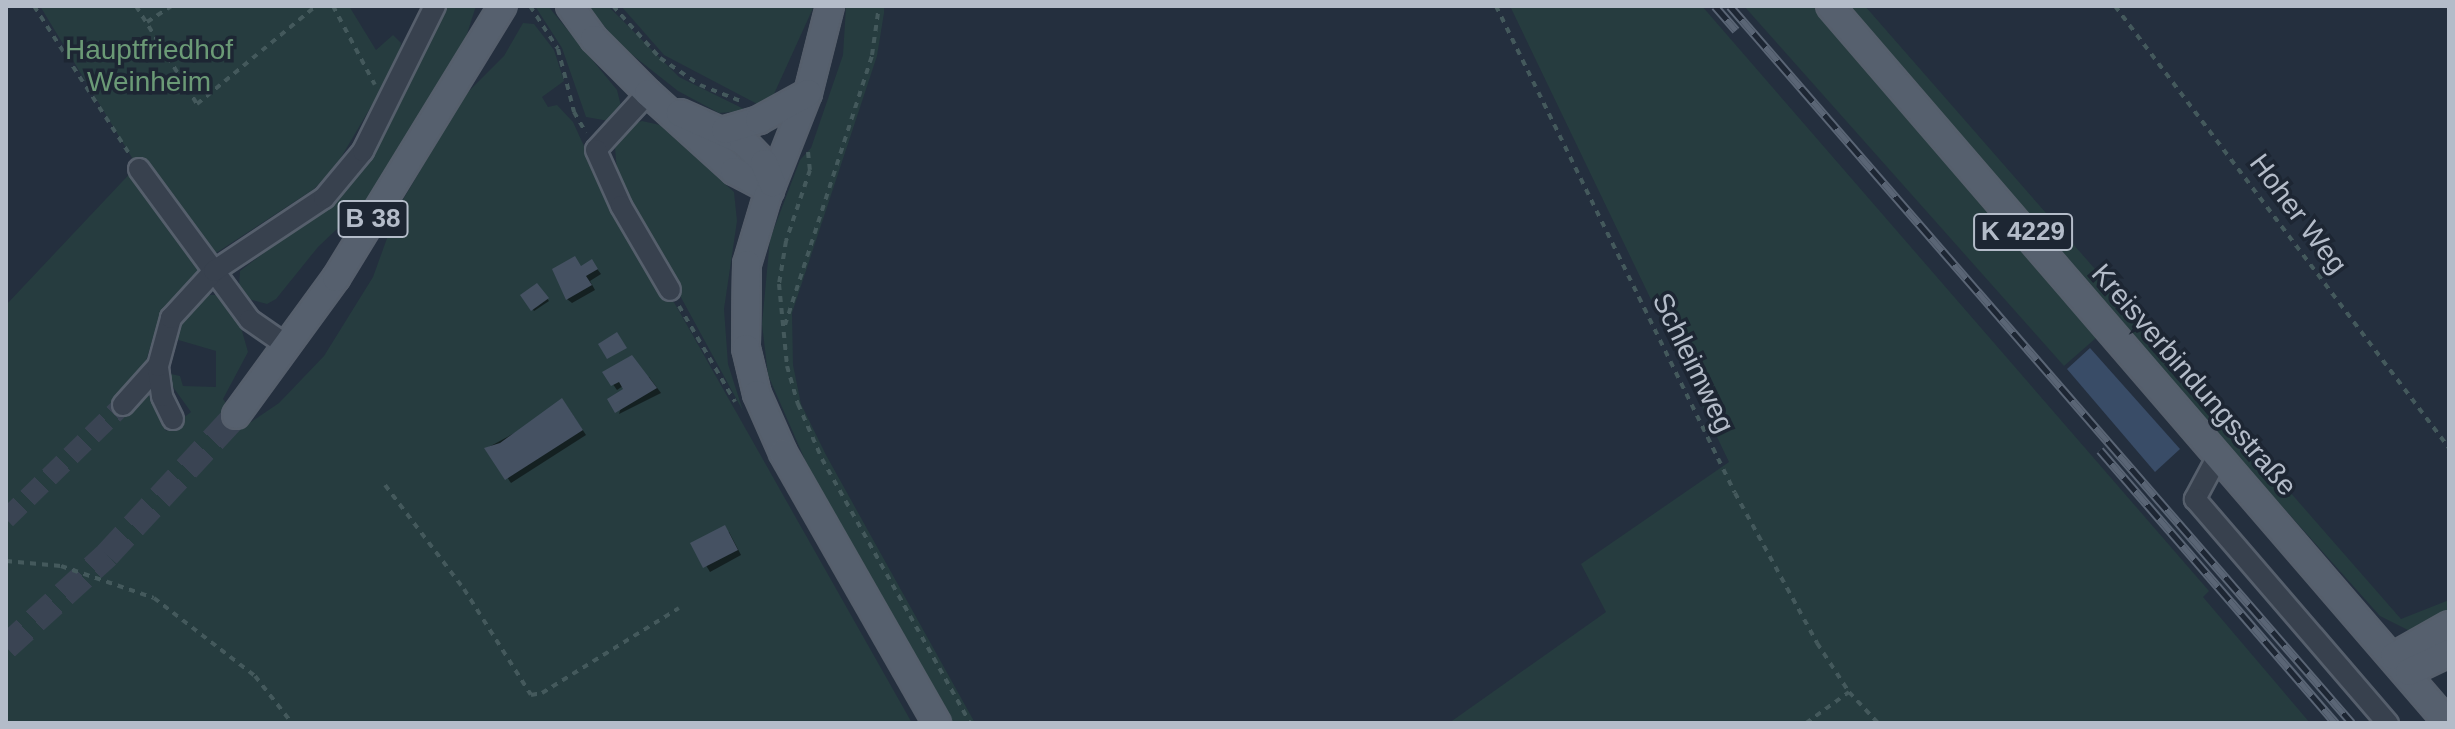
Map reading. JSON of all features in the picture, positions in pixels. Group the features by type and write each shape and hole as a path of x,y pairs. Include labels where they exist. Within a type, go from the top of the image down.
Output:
{"main road":[{"path":"570,6 594,39 734,171 771,186"},
{"path":"830,6 808,93 771,186 747,264 743,306 757,394 783,453 937,723"},
{"name":"Kreisverbindungsstraße","path":"1830,6 2217,458 2401,664 2448,723"},
{"name":"B 38","path":"236,415 289,347 500,10"},
{"path":"725,130 759,120 808,93"},
{"path":"669,109 725,130 753,149 771,186"},
{"path":"2401,664 2449,625"},
{"path":"2401,664 2449,653"}],"lane":[{"path":"173,419 162,396 163,362 171,318 214,271 324,198 363,151 435,6"},
{"path":"648,93 596,150 621,206 670,290"},
{"path":"139,169 250,320 289,347"},
{"path":"123,405 163,362"},
{"path":"2217,458 2195,499 2388,723"}],"path":[{"path":"34,6 139,169"},
{"path":"136,6 197,104 316,6"},
{"path":"147,22 172,6"},
{"path":"333,6 376,87 390,96"},
{"path":"530,6 558,49 574,112 596,150"},
{"path":"879,6 872,55 784,330 787,366 822,459 970,723"},
{"name":"Schleimweg","path":"1496,6 1735,493 1849,692 1878,723"},
{"name":"Hoher Weg","path":"2115,6 2449,448"},
{"path":"670,290 739,409"},
{"path":"385,485 464,589 531,695 542,693 679,608"},
{"path":"6,561 61,566 154,598 255,676 292,723"},
{"path":"1806,723 1849,692"}],"green space":[{"name":"Hauptfriedhof Weinheim","path":"40,6 349,6 376,50 393,35 401,43 399,59 336,166 314,189 216,253 142,172 202,266 161,312 146,361 117,400 129,414 148,394 166,431 191,412 173,387 169,389 171,374 180,376 183,386 216,387 216,351 175,339 178,319 206,295 216,295 229,307 242,331 248,352 223,399 238,419 251,422 279,403 324,356 373,277 398,208 465,95 504,56 523,23 534,24 554,50 564,81 542,97 548,107 557,105 573,122 610,203 675,304 912,723 6,723 6,305 137,166"},
{"path":"445,6 476,6 466,37 372,196 318,247 276,299 267,304 248,299 239,287 240,271 327,205 399,99"},
{"path":"535,6 548,6 617,90 621,106 609,121 586,117 562,48"},
{"path":"587,6 608,6 679,77 748,111 719,113 678,91 621,46"},
{"path":"621,6 814,6 774,94 761,106 664,55"},
{"path":"846,6 884,6 884,13 877,56 792,313 793,365 801,404 826,455 975,723 950,723 829,515 768,375 762,324 770,239 800,160 811,148 843,55"},
{"path":"1510,6 1702,6 2209,591 2203,597 2310,723 1449,723 1606,612 1581,564 1729,462"},
{"path":"1744,6 1816,6 2096,338 2064,366"},
{"path":"1847,6 1865,6 2401,619 2449,600 2449,614 2410,631 2380,616 2139,346"},
{"path":"642,121 660,125 734,192 737,221 724,309 728,364 743,411 618,182 615,148 629,126"}],"water":[{"path":"2090,348 2180,449 2155,472 2067,369"}],"building":[{"path":"575,256 581,266 592,259 598,269 586,276 592,285 566,300 552,269"},
{"path":"537,283 549,298 531,311 520,295"},
{"path":"617,332 627,348 607,359 598,344"},
{"path":"632,355 657,388 615,413 607,399 623,389 619,382 611,386 602,372"},
{"path":"562,398 583,430 505,480 484,448 500,443"},
{"path":"725,525 738,550 703,568 690,543"}],"tunnel":[{"path":"6,519 123,405"},
{"path":"6,647 107,555 236,415"}],"railway":[{"path":"1715,6 1736,30"},
{"path":"1730,6 2352,723"},
{"path":"2100,450 2336,723"}]}
